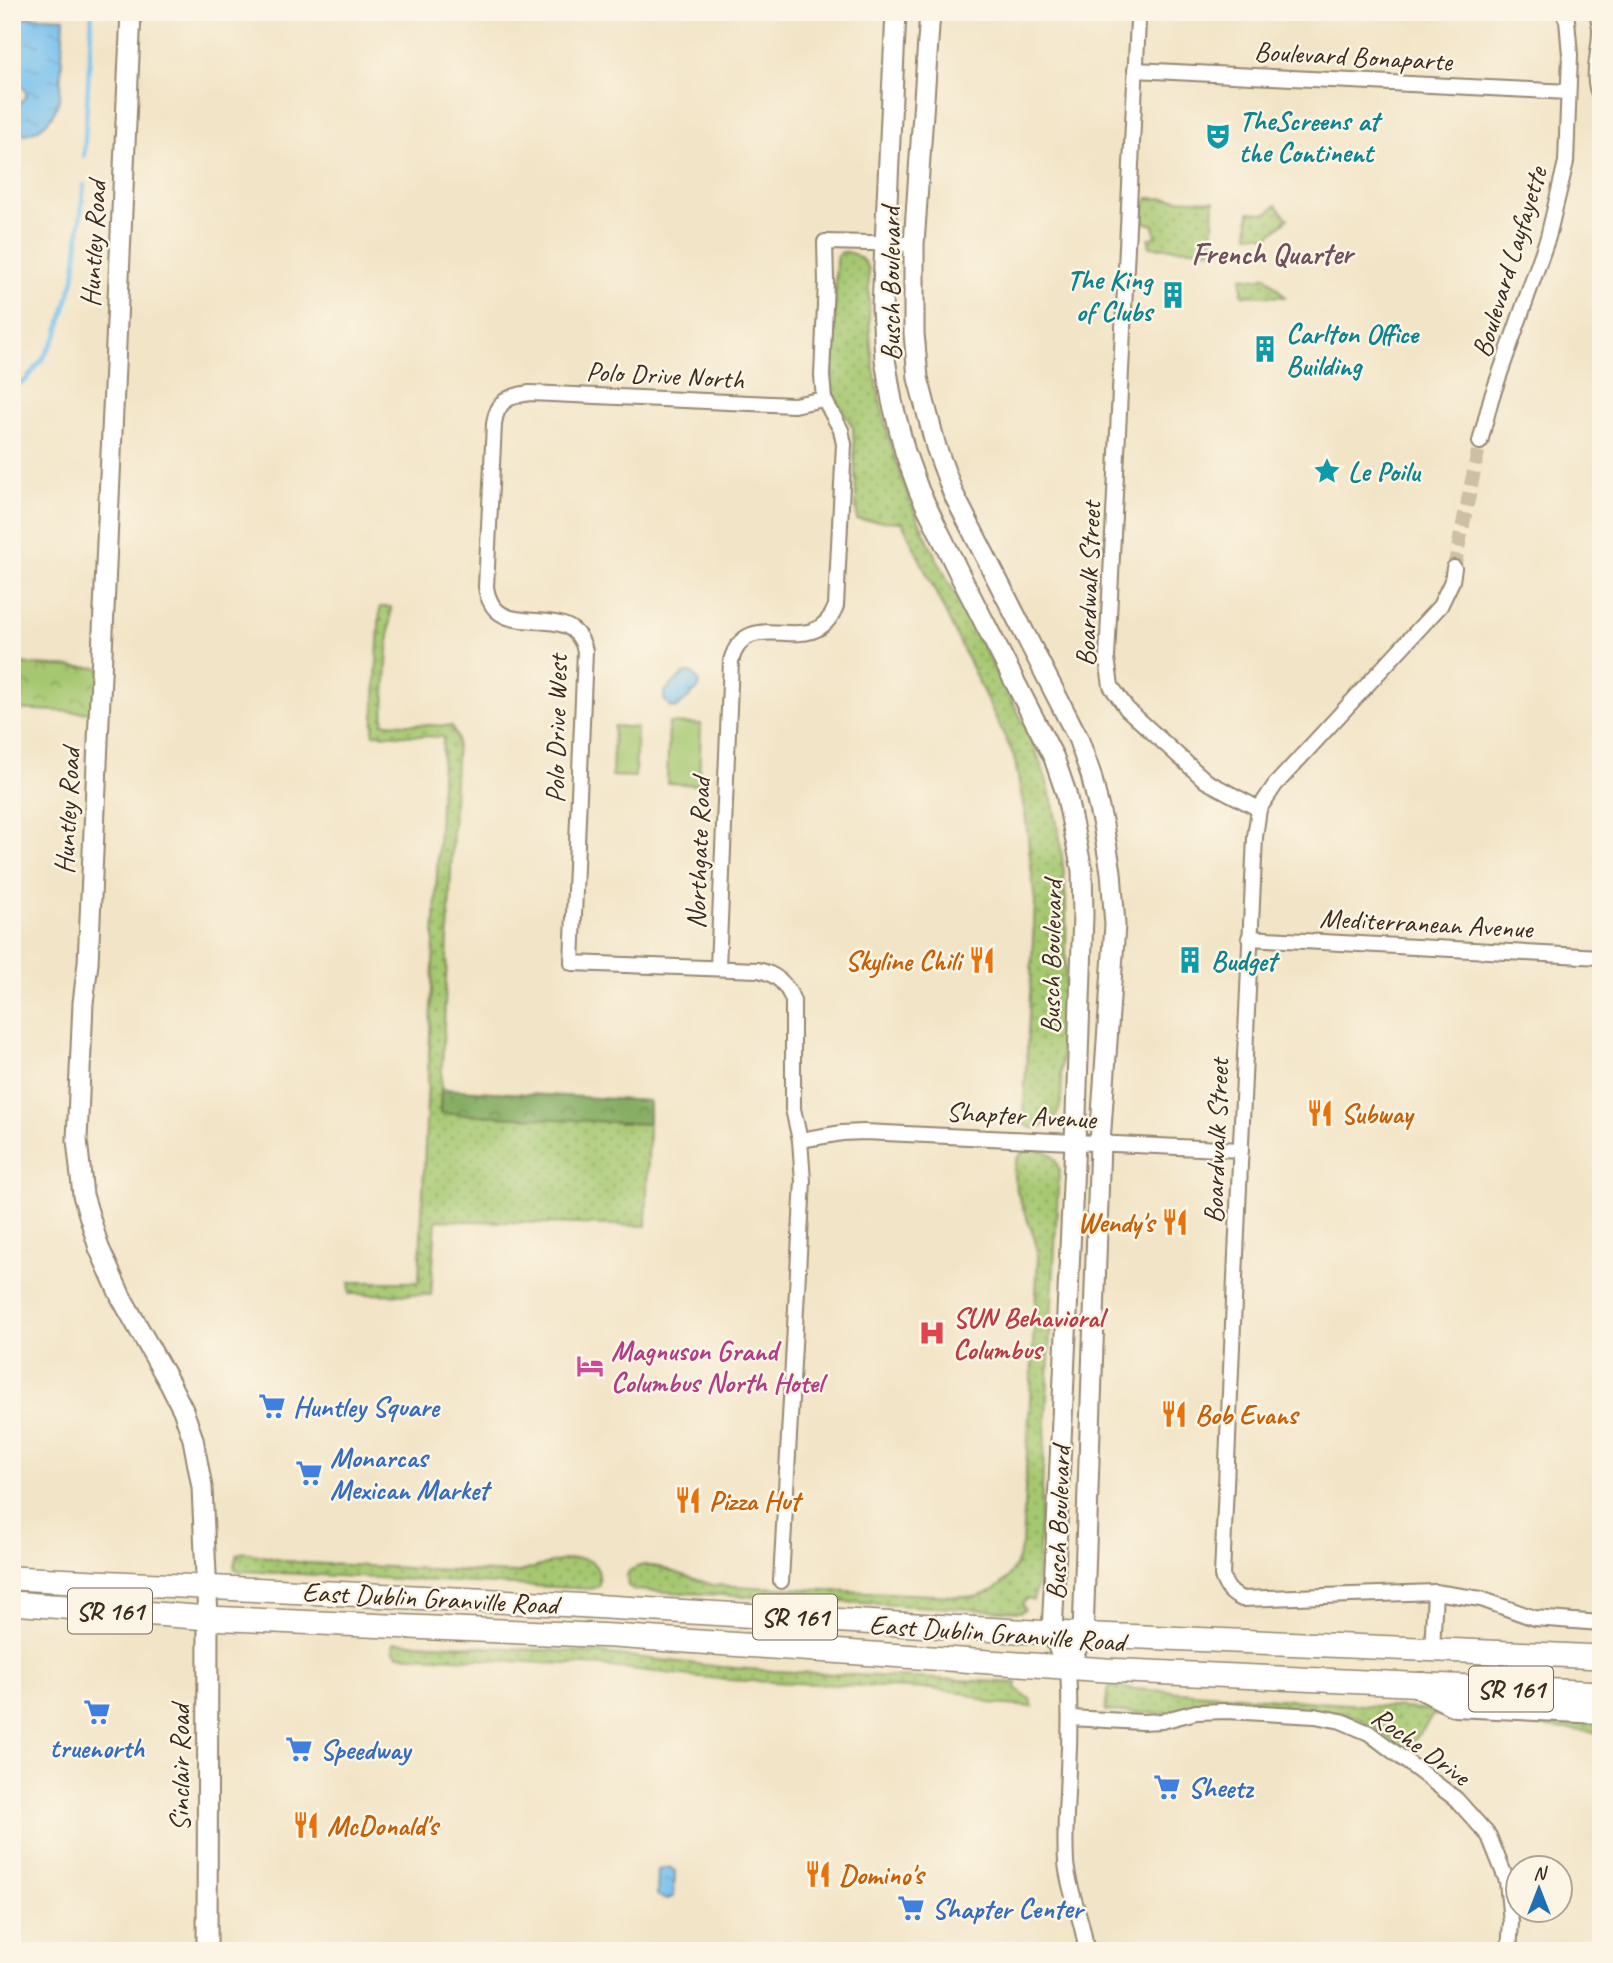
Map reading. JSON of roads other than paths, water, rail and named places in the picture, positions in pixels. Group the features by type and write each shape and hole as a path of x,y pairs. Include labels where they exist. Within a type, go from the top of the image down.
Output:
{"highway":[{"path":"1422,1686 1455,1703 1601,1710"}],"main road":[{"name":"Huntley Road","path":"131,12 88,962 83,1003 77,1140 83,1195 99,1248 121,1297 183,1410 193,1439 202,1487 206,1586"},
{"name":"Busch Boulevard","path":"896,12 882,307 885,359 892,401 905,452 919,491 1054,758 1066,793 1082,870 1083,915 1075,1142 1052,1633 1068,1668"},
{"name":"Busch Boulevard","path":"930,12 914,244 914,333 918,378 936,447 953,493 1078,738 1091,775 1111,872 1115,925 1100,1143 1083,1634 1068,1668"},
{"name":"East Dublin Granville Road","path":"12,1578 551,1603 1052,1633 1601,1657"},
{"name":"Sinclair Road","path":"206,1586 207,1951"},
{"name":"East Dublin Granville Road","path":"12,1603 208,1618 614,1636 1068,1668 1601,1693"}],"street":[{"name":"Boardwalk Street","path":"1140,12 1107,658 1111,686 1128,709 1206,781 1259,809 1250,938 1222,1576 1226,1588 1242,1599 1435,1592"},
{"name":"Boulevard Layfayette","path":"1480,442 1491,399 1548,237 1566,162 1570,55 1567,20 1563,12"},
{"path":"1597,12 1600,29 1596,83 1597,93 1601,97"},
{"name":"Boulevard Bonaparte","path":"1135,69 1568,92"},
{"name":"Northgate Road","path":"782,1581 803,1181 800,1140 793,1109 793,1011 790,992 777,977 766,972 718,967 731,661 742,640 751,635 759,632 807,633 817,630 829,621 836,606 844,444 841,430 824,399 822,376 825,242 914,244"},
{"name":"Polo Drive North","path":"504,401 516,395 530,393 794,405 824,399"},
{"name":"Polo Drive West","path":"504,401 496,411 494,424 487,595 494,609 506,617 569,626 580,637 585,650 572,963 718,967"},
{"path":"1259,809 1275,786 1440,606 1452,581 1454,568"},
{"name":"Mediterranean Avenue","path":"1250,938 1601,957"},
{"name":"Shapter Avenue","path":"800,1140 864,1132 1241,1150"},
{"path":"1432,1650 1435,1592 1481,1599 1534,1618 1601,1623"},
{"path":"1068,1668 1070,1718 1066,1864 1084,1932 1086,1951"},
{"name":"Roche Drive","path":"1070,1718 1152,1722 1209,1710 1315,1716 1341,1721 1369,1733 1456,1799 1489,1836 1507,1881 1511,1922 1509,1951"}],"water":[{"path":"12,16 64,18 58,104 44,125 22,135 12,135 12,101 20,102 26,93 21,86 12,88"},
{"path":"685,673 692,673 699,681 699,688 677,708 670,707 664,699 664,692"},
{"path":"669,1867 675,1871 674,1896 666,1900 657,1895 658,1870"}],"waterway":[{"path":"84,156 92,12"},
{"path":"12,387 25,381 57,335 74,279 84,185"}],"tunnel":[{"path":"1454,568 1480,442"}],"place":[{"name":"TheScreens at the Continent","path":"1218,136"},
{"name":"The King of Clubs","path":"1173,295"},
{"name":"Carlton Office Building","path":"1265,349"},
{"name":"Le Poilu","path":"1327,471"},
{"name":"Skyline Chili","path":"982,960"},
{"name":"Budget","path":"1190,960"},
{"name":"Subway","path":"1320,1113"},
{"name":"Wendy's","path":"1175,1222"},
{"name":"SUN Behavioral Columbus","path":"932,1333"},
{"name":"Magnuson Grand Columbus North Hotel","path":"590,1366"},
{"name":"Huntley Square","path":"272,1406"},
{"name":"Bob Evans","path":"1174,1414"},
{"name":"Monarcas Mexican Market","path":"309,1473"},
{"name":"Pizza Hut","path":"688,1500"},
{"name":"truenorth","path":"97,1712"},
{"name":"Speedway","path":"299,1749"},
{"name":"Sheetz","path":"1167,1787"},
{"name":"McDonald's","path":"306,1825"},
{"name":"Domino's","path":"818,1874"},
{"name":"Shapter Center","path":"911,1908"}],"district":[{"name":"French Quarter","path":"1272,254"}]}
